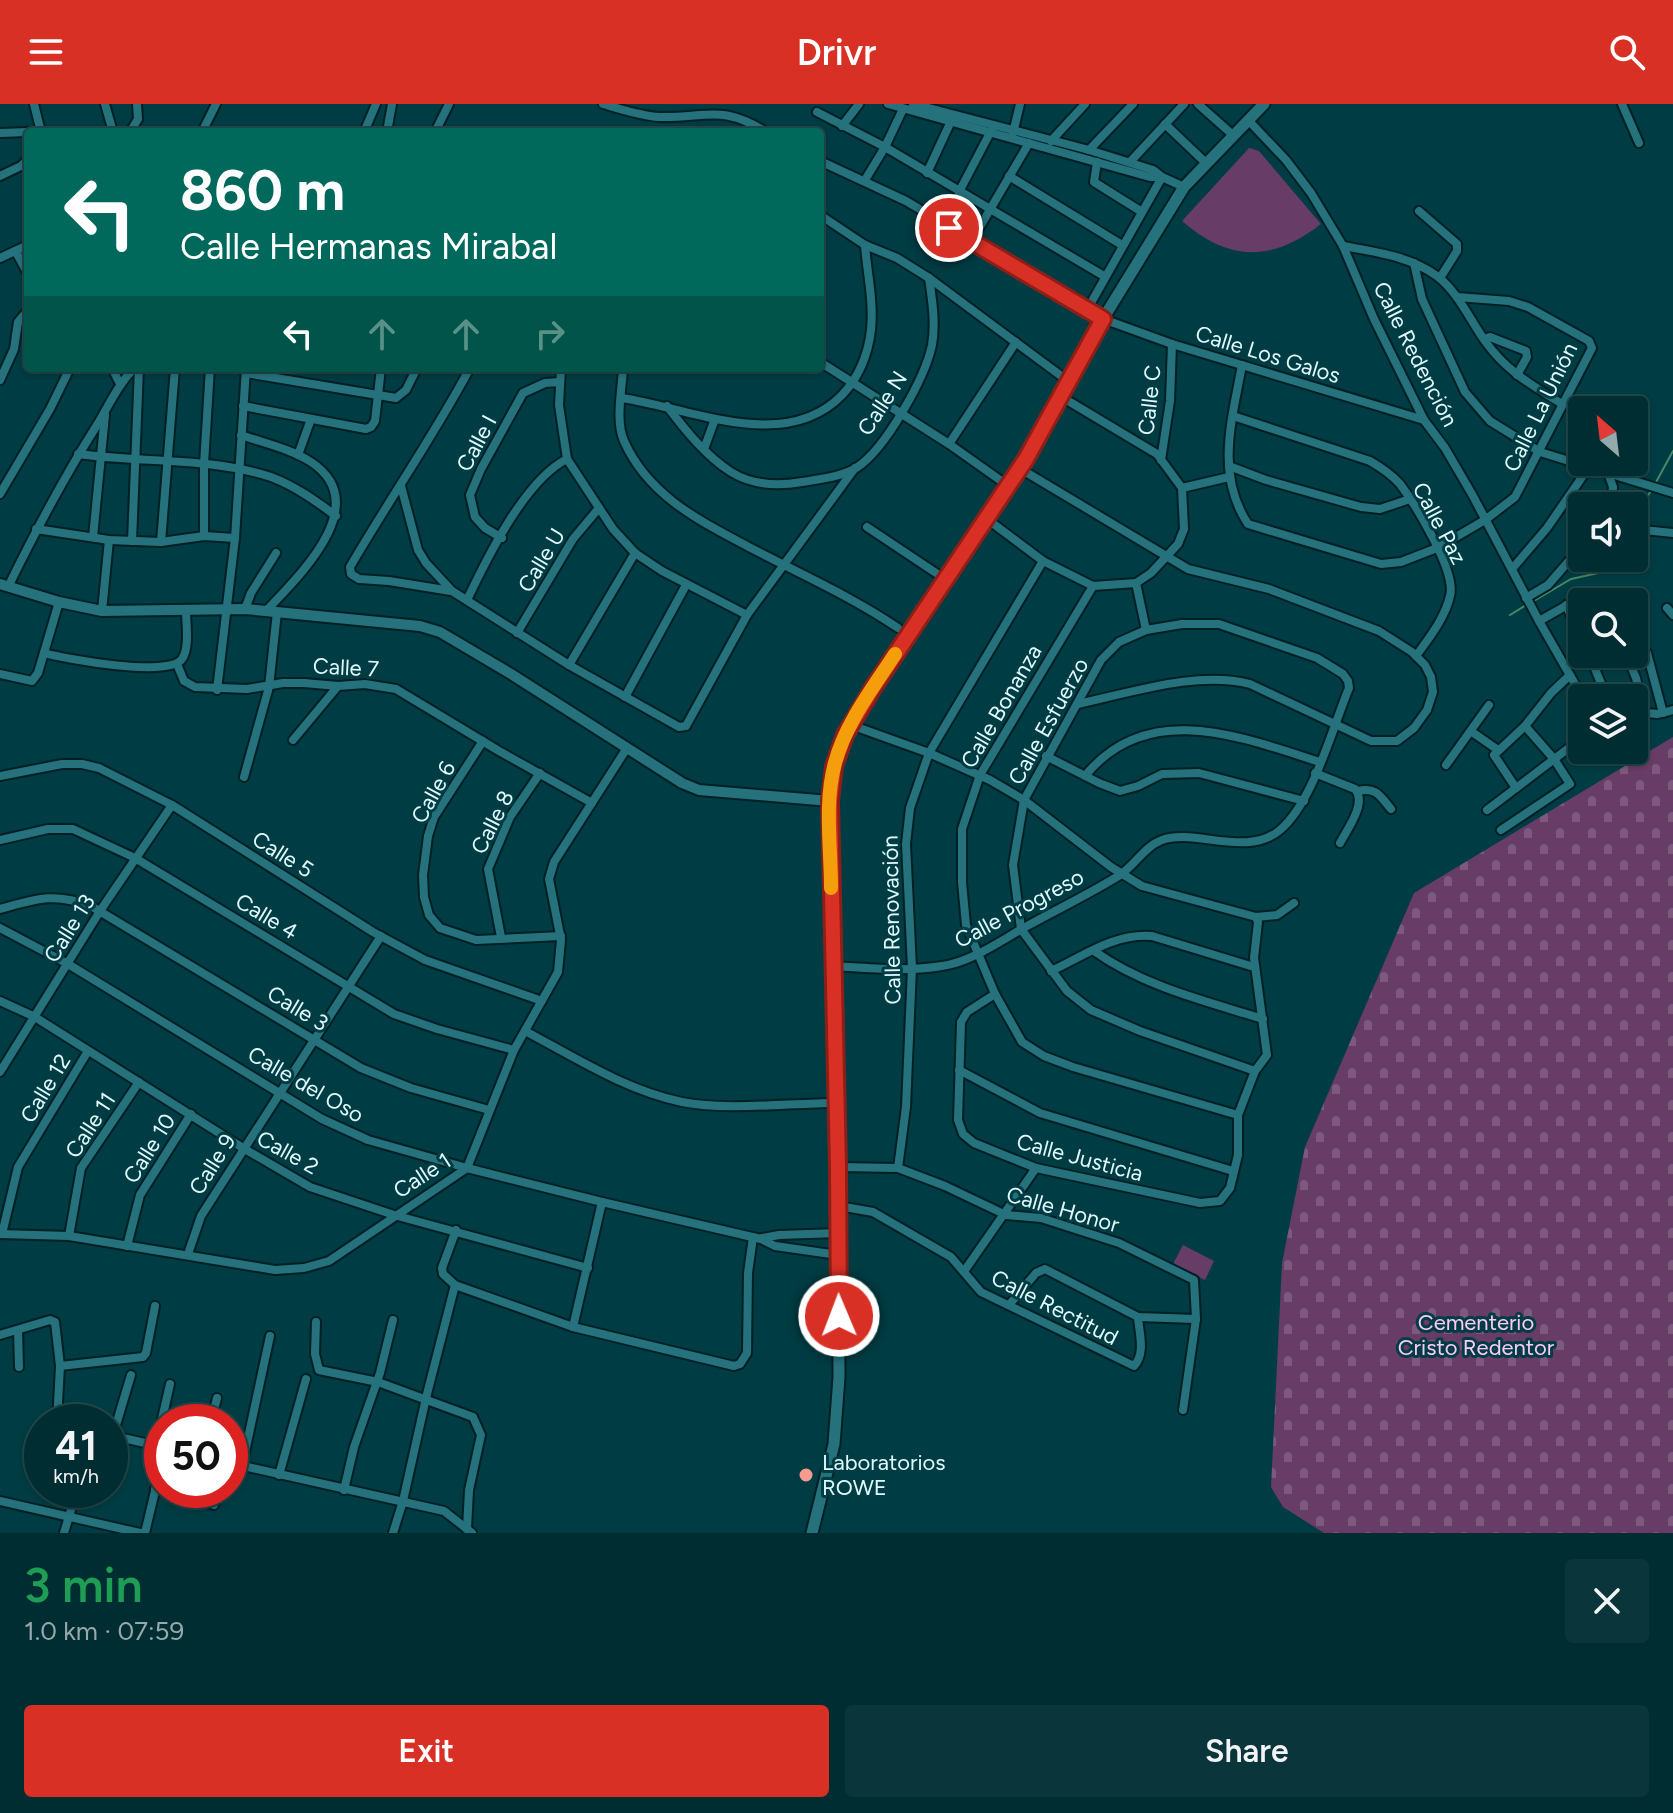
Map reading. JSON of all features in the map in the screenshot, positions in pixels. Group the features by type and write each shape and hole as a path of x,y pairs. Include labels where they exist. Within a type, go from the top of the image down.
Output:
{"main road":[{"path":"812,1533 834,1444 838,1411 839,1206 830,801 834,766 851,725 1019,468 1103,319 1184,187 1249,121 1259,106"}],"street":[{"path":"34,104 41,128"},
{"path":"105,104 112,128"},
{"path":"132,128 138,119 137,104"},
{"path":"204,128 216,104"},
{"path":"366,128 376,104"},
{"path":"388,128 392,104"},
{"path":"437,128 449,104"},
{"path":"603,104 656,117 730,111 760,128"},
{"path":"842,126 859,104"},
{"path":"888,104 1089,150 1153,170 1184,187"},
{"path":"913,104 952,120"},
{"path":"1012,134 1020,104"},
{"path":"1051,141 1085,104"},
{"path":"1089,150 1133,104"},
{"path":"1130,162 1184,104"},
{"path":"1198,104 1234,136"},
{"path":"1622,104 1639,143"},
{"path":"865,180 903,109"},
{"path":"817,112 885,147 1104,276"},
{"path":"927,173 952,120"},
{"name":"Calle Redención","path":"1249,121 1302,182 1343,246 1374,319 1424,420 1445,448 1575,684"},
{"path":"1165,124 1207,164"},
{"path":"959,192 992,130"},
{"path":"0,133 24,132"},
{"path":"1012,134 1029,143 1150,177 1162,177"},
{"path":"971,242 1029,143"},
{"path":"1097,162 1094,182 1142,212"},
{"path":"0,176 24,163"},
{"name":"Calle Los Galos","path":"824,163 906,201 1103,319 1172,344 1424,420"},
{"path":"1009,176 1122,245"},
{"path":"1087,310 1162,177"},
{"path":"1419,211 1457,244 1457,251 1440,278"},
{"path":"824,218 865,245 897,258 929,278 1068,381"},
{"path":"622,398 715,419 769,424 802,421 826,410 854,381 866,357 871,327 865,245"},
{"path":"1343,246 1400,257 1440,278 1457,297 1484,339 1517,375 1562,404"},
{"path":"0,258 24,247"},
{"path":"16,252 24,267"},
{"path":"1414,263 1422,299 1465,392 1490,421 1540,452 1568,461"},
{"name":"Calle N","path":"625,697 679,727 686,726 747,615 855,468 901,414 922,375 932,343 933,306 929,278"},
{"name":"Calle La Unión","path":"1242,365 1229,438 1229,477 1239,511 1248,524 1390,565 1437,548 1485,520 1515,497 1592,344 1528,307 1509,301 1457,297"},
{"path":"0,380 14,349 18,322 24,315"},
{"path":"1484,339 1490,337 1526,351 1527,357 1517,375"},
{"path":"949,444 1016,342"},
{"name":"Calle C","path":"1161,460 1170,401 1172,344"},
{"path":"824,364 854,381 1007,485"},
{"path":"0,494 68,372"},
{"path":"114,372 120,384"},
{"path":"132,372 120,384 4,585 102,611 245,609 420,626 440,632 682,783 699,790 830,801"},
{"path":"132,541 136,372"},
{"path":"161,542 175,372"},
{"path":"204,536 204,464 210,372"},
{"path":"217,690 235,538 246,372"},
{"path":"251,372 396,398 402,394 415,372"},
{"path":"243,406 366,429 371,427 379,396 381,372"},
{"path":"452,591 359,579 351,574 350,567 468,372"},
{"path":"561,372 559,405 567,459 599,508 635,553 686,585 747,615"},
{"path":"623,372 623,439 657,489 704,524 851,599 898,628"},
{"name":"Calle I","path":"502,538 485,528 475,517 470,495 523,393 545,383 560,382"},
{"path":"987,519 1043,561 1093,586 1136,583 1178,544 1184,529 1182,488 1161,460 1128,435 1060,396"},
{"path":"667,406 704,449 731,472 753,481 797,483 855,468"},
{"path":"93,537 106,410"},
{"name":"Calle Paz","path":"1233,416 1370,461 1387,471 1410,499 1437,548 1451,583 1451,595 1416,656"},
{"path":"298,455 311,419"},
{"path":"704,449 715,419"},
{"path":"241,435 298,455 321,470 336,489 336,516 327,535 271,611 269,687 244,777"},
{"path":"78,454 134,461 204,464 271,477 336,516"},
{"path":"467,600 539,479 554,465 567,459"},
{"path":"1229,466 1361,507 1380,509 1410,499"},
{"path":"1019,468 1188,569 1269,589 1379,631 1416,656 1431,677 1433,692 1427,710 1414,728 1397,741 1371,741 1250,684 1231,679 1164,686 1078,704"},
{"path":"1512,569 1547,528 1583,476"},
{"path":"1617,476 1670,492"},
{"path":"1182,488 1229,477"},
{"path":"401,486 418,550 452,591 625,697 686,585"},
{"name":"Calle U","path":"517,633 573,539 599,508"},
{"path":"867,527 945,579"},
{"path":"36,529 109,540 161,542 204,536 235,538"},
{"path":"1648,530 1673,533"},
{"path":"102,611 109,540"},
{"path":"245,609 251,593 276,553"},
{"path":"569,665 635,553"},
{"name":"Calle Renovación","path":"898,1168 906,1107 912,968 906,844 910,808 929,753 1043,561"},
{"path":"1528,600 1548,585 1568,562"},
{"path":"1136,583 1146,630"},
{"name":"Calle Bonanza","path":"1093,586 980,775 962,829 966,925 995,994 1022,1042 1044,1056 1073,1067 1238,1115"},
{"path":"0,674 32,681 38,673 59,602"},
{"path":"1537,617 1566,605 1568,609"},
{"path":"44,653 163,669 183,658 186,610"},
{"name":"Calle Esfuerzo","path":"1255,1071 1111,1020 1091,1010 1067,991 1021,929 1013,865 1024,800 1101,660 1119,642 1146,630 1182,624 1219,624 1317,658 1343,674 1348,681"},
{"path":"1648,657 1663,713"},
{"name":"Calle 7","path":"177,664 184,681 195,687 217,690 269,687 283,683 365,684 396,689 592,803"},
{"path":"1516,788 1494,756 1570,675"},
{"name":"Calle Progreso","path":"832,966 945,966 976,954 1124,873 1157,841 1188,837 1220,843 1258,840 1279,832 1304,801 1349,688 1348,681"},
{"path":"293,740 338,686"},
{"path":"1446,765 1489,705"},
{"path":"1648,713 1673,710"},
{"path":"851,725 980,775 1024,800 1111,867 1142,886 1256,917 1277,915 1294,903"},
{"path":"1501,830 1569,786 1569,780 1554,759 1525,726"},
{"path":"1085,776 1098,759 1115,746 1142,736 1186,729 1238,736 1320,762"},
{"path":"1472,732 1498,750"},
{"name":"Calle 6","path":"483,741 434,817 424,852 424,897 429,915 440,928 476,940 561,936"},
{"name":"Calle 1","path":"1,1234 69,1236 275,1270 304,1268 329,1261 467,1168 514,1050 558,972 561,936 549,879 554,862 627,748"},
{"path":"1487,810 1568,748"},
{"path":"1046,756 1120,791 1162,774 1199,773 1304,801"},
{"name":"Calle 5","path":"0,776 62,764 99,768 172,805 381,936 425,960 542,1001"},
{"name":"Calle 8","path":"501,937 488,869 510,817 540,773"},
{"path":"1315,773 1358,791 1368,788 1380,794 1391,809"},
{"path":"1340,843 1360,804 1358,791"},
{"name":"Calle 13","path":"0,1072 100,911 172,805"},
{"name":"Calle 4","path":"0,840 48,829 73,829 135,858 394,1014 514,1050"},
{"name":"Calle 3","path":"0,909 52,897 76,901 100,911 361,1068 411,1088 489,1110"},
{"path":"959,1070 1040,1113 1233,1171 1238,1155 1238,1115 1255,1071 1267,1055 1254,967 1256,917"},
{"name":"Calle del Oso","path":"0,928 68,964 322,1119 368,1140 467,1168 757,1238 775,1246 838,1255"},
{"name":"Calle 9","path":"188,1254 201,1216 381,936"},
{"path":"1051,971 1123,937 1152,936 1254,967"},
{"path":"1094,951 1117,967 1195,999 1263,1019"},
{"name":"Calle Justicia","path":"995,994 967,1012 961,1022 958,1120 963,1134 974,1143 1036,1168 1200,1203 1212,1203 1226,1197 1233,1171"},
{"name":"Calle 2","path":"0,1001 35,1017 310,1187 394,1215 588,1268"},
{"path":"525,1031 622,1084 682,1102 716,1106 836,1103"},
{"name":"Calle 12","path":"1,1234 18,1167 88,1051"},
{"name":"Calle 11","path":"69,1236 81,1168 139,1082"},
{"name":"Calle 10","path":"127,1246 140,1195 191,1114"},
{"name":"Calle Honor","path":"838,1167 898,1168 1006,1215 1041,1218 1119,1243 1194,1280 1196,1319 1183,1410"},
{"path":"965,1270 1036,1168"},
{"path":"573,1327 602,1202"},
{"name":"Calle Rectitud","path":"839,1206 873,1212 951,1257 981,1292 1134,1366 1139,1361 1141,1350 1138,1317"},
{"path":"456,1230 442,1268 443,1274 455,1285 573,1327 728,1366 740,1364 745,1359 748,1344 748,1273 757,1238"},
{"name":"Calle del Oso","path":"757,1238 839,1233"},
{"path":"1009,1305 1036,1273 1045,1269 1138,1317 1196,1319"},
{"path":"393,1533 455,1285"},
{"path":"60,1366 143,1357 155,1306"},
{"path":"0,1335 53,1320 60,1366 58,1404"},
{"path":"344,1490 359,1430 378,1382 393,1320"},
{"path":"316,1322 315,1354 319,1370 378,1382 471,1415 481,1430 469,1490 470,1531"},
{"path":"18,1330 19,1367"},
{"path":"248,1438 270,1336"},
{"path":"121,1404 131,1375"},
{"path":"279,1475 306,1379"},
{"path":"166,1404 170,1384"},
{"path":"216,1404 217,1398"},
{"path":"248,1467 444,1511 470,1531"},
{"path":"0,1501 142,1533 149,1508"},
{"path":"64,1533 71,1508"}],"green space":[{"path":"1249,148 1259,151 1321,224 1303,236 1268,251 1234,250 1199,234 1182,221"},
{"name":"Cementerio Cristo Redentor","path":"1673,737 1673,1533 1324,1533 1283,1507 1271,1487 1282,1263 1305,1147 1414,893 1628,764 1648,764 1648,752"},
{"path":"1183,1245 1214,1261 1205,1280 1173,1264"}],"waterway":[{"path":"1655,484 1673,451"},
{"path":"1648,496 1652,489"},
{"path":"1532,602 1571,579 1603,572"},
{"path":"1510,615 1526,605"}],"slow traffic":[{"path":"831,888 830,801 834,766 845,735 895,654"}],"place":[{"name":"Laboratorios ROWE","path":"806,1475"}],"route":[{"path":"839,1316 830,801 834,766 845,735 873,688 1026,459 1103,319 949,228"}]}
